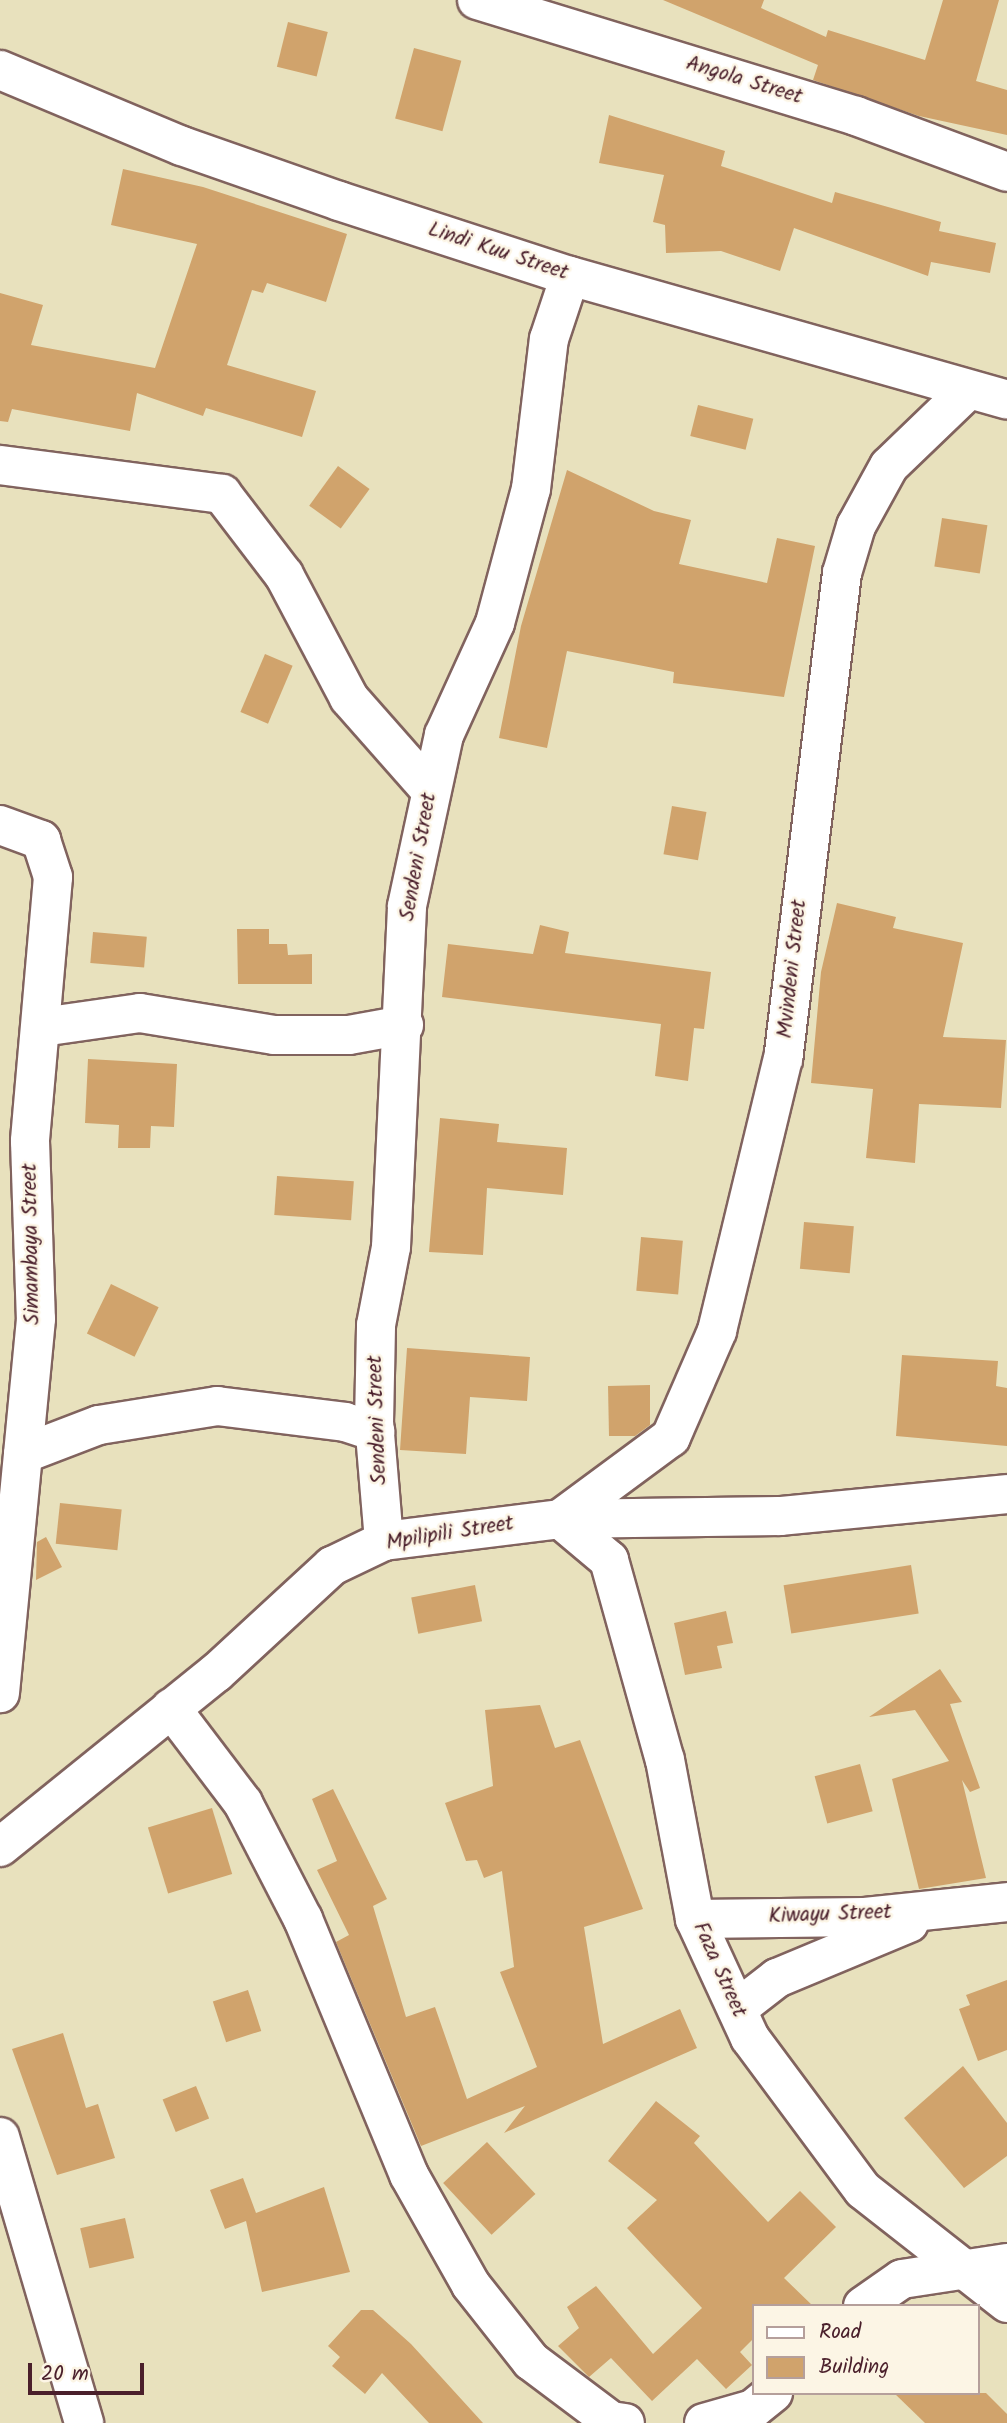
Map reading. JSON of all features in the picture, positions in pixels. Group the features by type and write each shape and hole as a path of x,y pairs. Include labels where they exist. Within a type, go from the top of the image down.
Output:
{"street":[{"name":"Angola Street","path":"477,0 856,116 1007,172"},
{"name":"Lindi Kuu Street","path":"0,70 181,146 570,276 967,391 1007,400"},
{"name":"Sendeni Street","path":"384,1541 374,1432 376,1325 391,1247 404,1026 407,906 444,735 495,623 531,489 548,339 570,276"},
{"name":"Mvindeni Street","path":"560,1519 671,1437 717,1331 783,1058 842,573 856,526 889,466 967,391"},
{"path":"0,464 222,494 284,575 349,698 430,790"},
{"name":"Simambaya Street","path":"0,825 41,840 53,877 30,1141 36,1319 23,1454 9,1508 0,1693"},
{"path":"42,1027 140,1013 274,1035 349,1035 404,1026"},
{"path":"23,1454 99,1424 217,1406 345,1422 374,1432"},
{"name":"Mpilipili Street","path":"0,1847 171,1708 332,1566 384,1541 560,1519 780,1516 1007,1494"},
{"name":"Faza Street","path":"560,1519 609,1560 665,1760 695,1919 750,2038 863,2190 964,2265 1007,2303"},
{"path":"171,1708 243,1803 303,1919 409,2175 471,2285 531,2361 616,2422"},
{"name":"Kiwayu Street","path":"695,1919 865,1917 934,1907 1007,1902"},
{"path":"737,2009 777,1978 934,1907"},
{"path":"0,2137 84,2423"},
{"path":"866,2304 902,2279 964,2265 1007,2263"},
{"path":"704,2423 753,2409 770,2395"}],"building":[{"path":"663,0 764,0 761,8 826,37 828,30 925,60 943,0 999,0 976,81 1007,90 1007,135 919,116 813,80 818,65"},
{"path":"288,22 328,32 317,77 277,67"},
{"path":"414,48 461,61 442,131 395,119"},
{"path":"609,115 725,151 721,166 832,203 835,192 941,222 939,231 996,243 990,273 931,262 928,276 794,228 780,271 721,251 666,253 665,225 653,222 664,175 599,163"},
{"path":"123,169 203,187 347,234 326,302 267,283 263,293 252,290 227,365 316,391 302,437 206,408 203,416 137,393 130,431 12,409 8,422 0,421 0,293 43,305 31,345 155,368 197,244 111,225"},
{"path":"698,405 753,419 746,450 690,436"},
{"path":"338,466 370,489 341,529 309,506"},
{"path":"567,470 654,511 691,520 679,564 767,583 777,538 815,546 784,697 673,683 674,672 567,651 547,748 499,738 521,626"},
{"path":"942,518 987,525 980,574 934,566"},
{"path":"265,654 293,666 268,724 240,712"},
{"path":"672,806 706,812 698,860 663,854"},
{"path":"837,903 896,917 893,928 963,943 943,1037 1006,1040 1001,1108 919,1104 915,1163 866,1158 873,1089 811,1083 821,972"},
{"path":"540,925 569,932 565,953 711,972 704,1029 694,1028 688,1081 655,1076 661,1024 442,997 448,944 533,954"},
{"path":"237,929 269,929 269,944 287,944 288,955 312,954 312,984 238,984"},
{"path":"93,932 147,937 144,968 90,963"},
{"path":"88,1059 177,1064 174,1127 151,1126 150,1148 118,1148 119,1125 85,1123"},
{"path":"440,1118 499,1124 497,1142 567,1148 563,1195 487,1188 483,1255 429,1252"},
{"path":"277,1176 354,1181 351,1220 274,1215"},
{"path":"804,1222 854,1226 850,1273 800,1269"},
{"path":"641,1237 683,1241 678,1294 636,1291"},
{"path":"111,1284 159,1307 135,1357 87,1333"},
{"path":"407,1348 530,1357 527,1401 470,1397 466,1454 400,1450"},
{"path":"902,1355 998,1361 996,1386 1007,1388 1007,1446 896,1436"},
{"path":"650,1385 650,1425 635,1436 609,1436 608,1386"},
{"path":"60,1503 122,1509 117,1550 56,1544"},
{"path":"46,1537 62,1567 36,1580 37,1542"},
{"path":"911,1565 919,1613 791,1634 784,1585"},
{"path":"475,1585 482,1621 418,1634 411,1597"},
{"path":"726,1611 733,1643 717,1646 722,1668 685,1675 674,1623"},
{"path":"940,1669 962,1702 950,1704 980,1788 970,1792 962,1780 986,1878 919,1889 892,1779 949,1761 915,1710 869,1717"},
{"path":"540,1705 555,1748 580,1740 643,1909 584,1927 603,2044 680,2009 697,2048 504,2133 525,2106 421,2146 336,1942 349,1935 317,1870 337,1861 312,1799 333,1789 387,1899 373,1906 406,2017 435,2007 467,2099 537,2067 500,1972 514,1967 502,1871 484,1878 477,1860 466,1861 445,1803 493,1786 485,1710"},
{"path":"860,1764 873,1811 827,1823 815,1776"},
{"path":"212,1808 232,1874 168,1894 148,1828"},
{"path":"1007,1980 1007,2050 978,2061 959,2009 970,2005 966,1995"},
{"path":"248,1990 261,2031 226,2042 213,2001"},
{"path":"63,2033 86,2108 98,2104 115,2158 57,2175 12,2049"},
{"path":"963,2066 1007,2123 1007,2156 964,2188 904,2118"},
{"path":"196,2086 209,2118 176,2132 163,2099"},
{"path":"656,2101 700,2136 694,2143 768,2222 800,2191 836,2227 784,2278 811,2304 752,2304 752,2340 740,2352 752,2365 726,2389 697,2359 652,2401 611,2358 589,2377 558,2346 579,2328 567,2307 596,2286 653,2354 702,2308 627,2228 657,2200 608,2161"},
{"path":"487,2142 535,2194 492,2235 443,2183"},
{"path":"243,2178 256,2213 324,2187 350,2272 262,2292 246,2221 225,2229 210,2190"},
{"path":"125,2218 134,2258 89,2268 80,2228"},
{"path":"361,2310 373,2310 411,2344 483,2423 429,2423 382,2373 365,2394 332,2366 340,2357 328,2346"},
{"path":"986,2393 1007,2414 1007,2423 925,2423 896,2395"}]}
